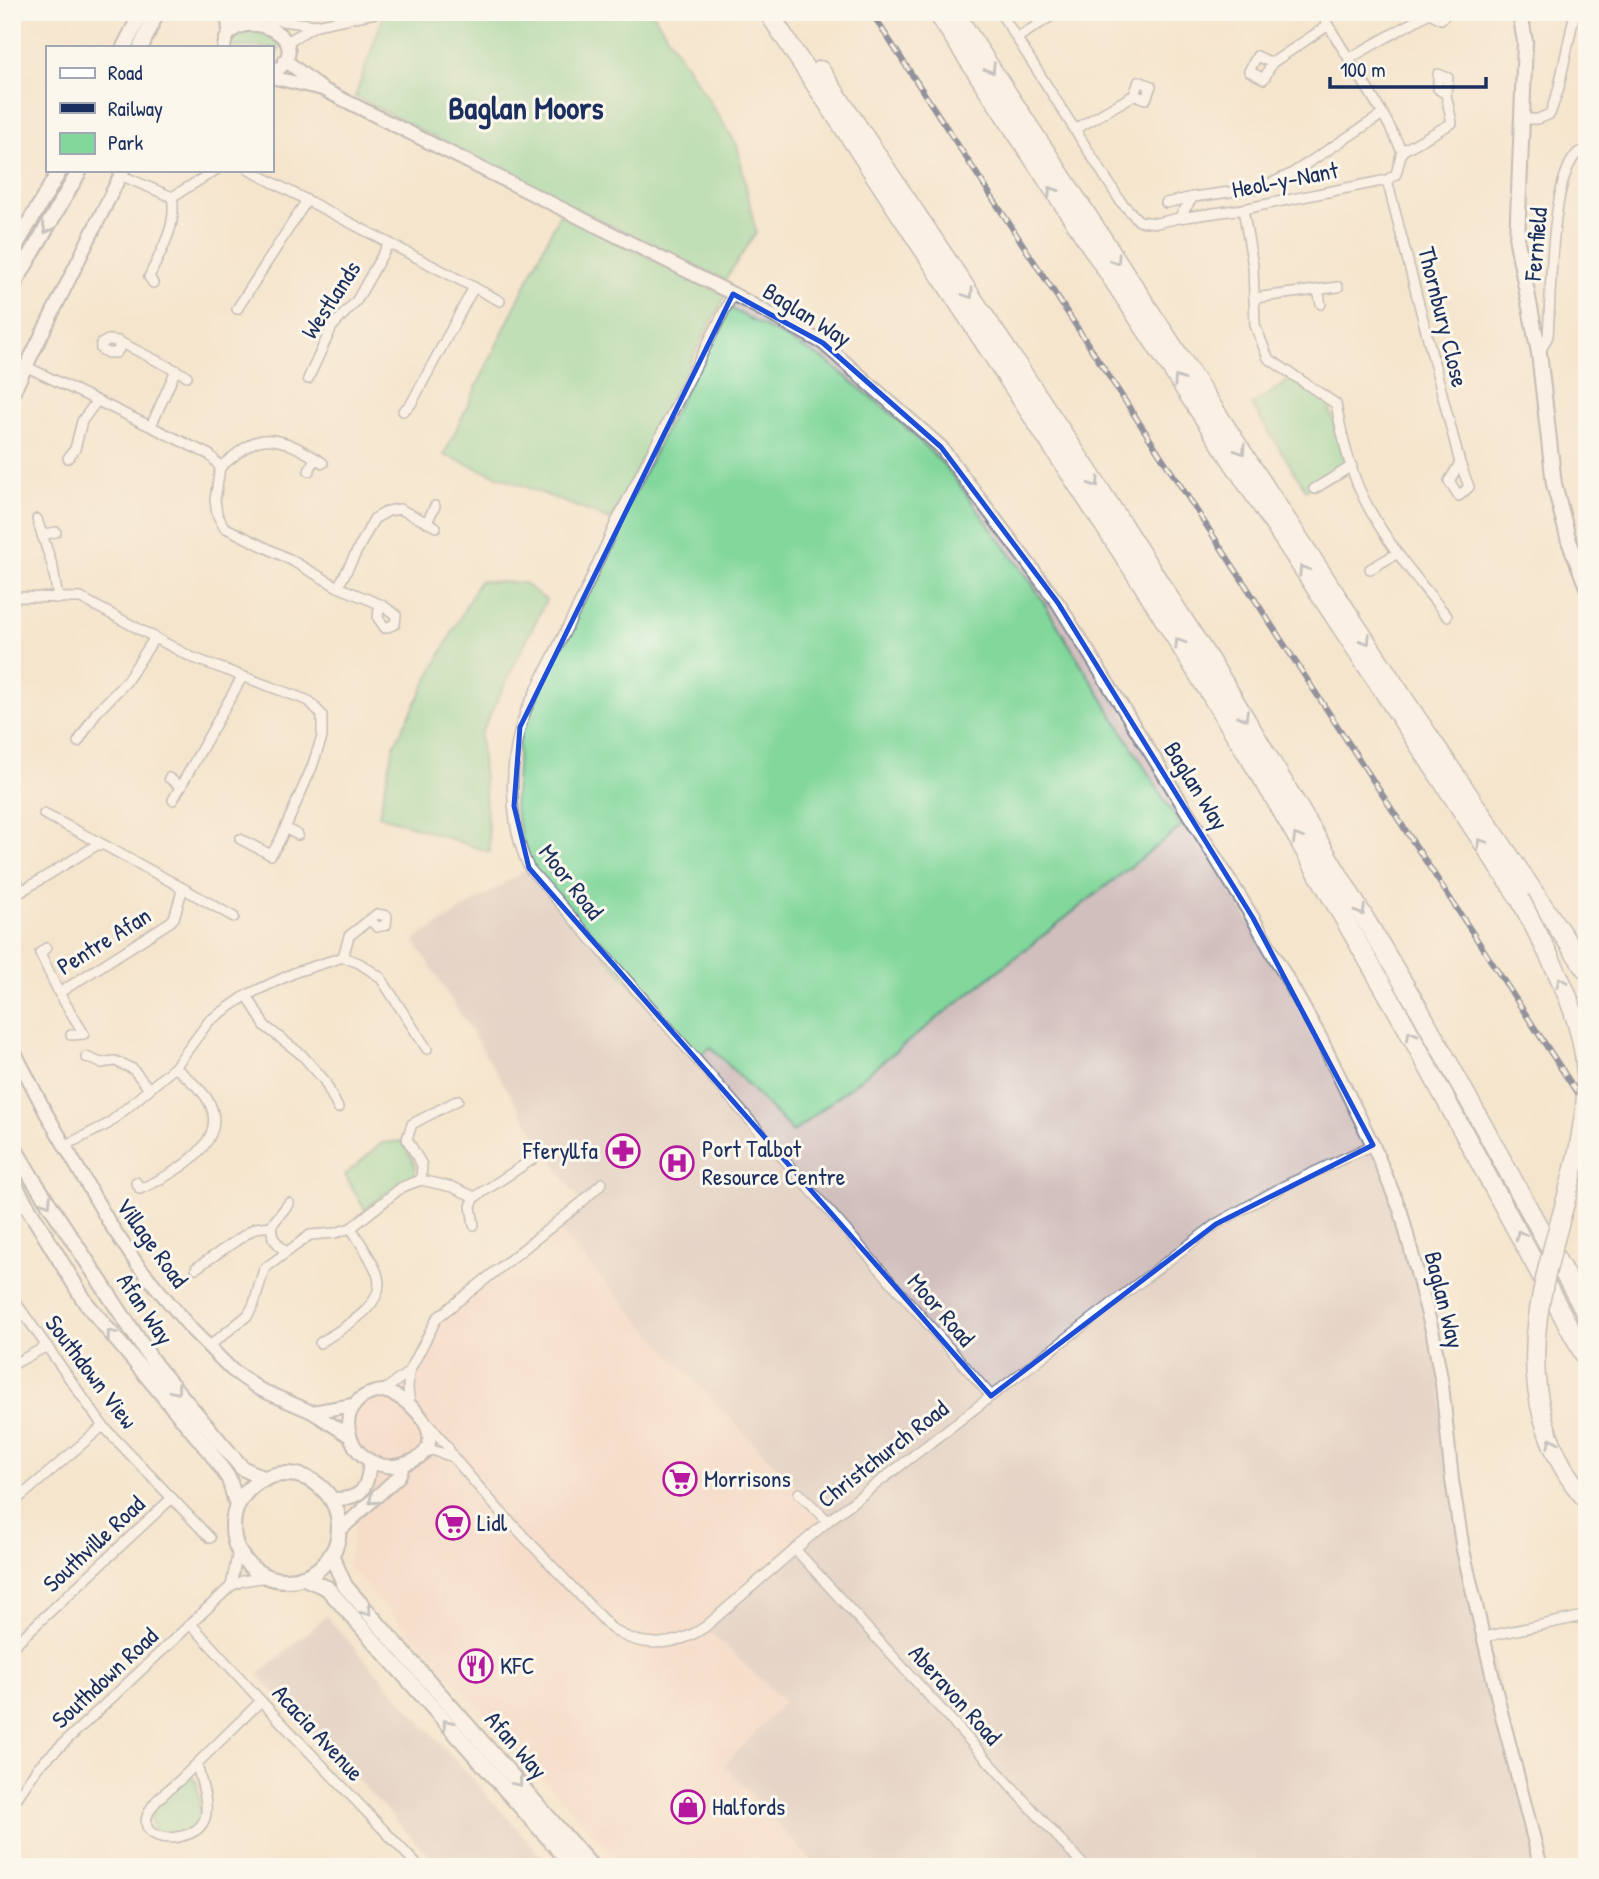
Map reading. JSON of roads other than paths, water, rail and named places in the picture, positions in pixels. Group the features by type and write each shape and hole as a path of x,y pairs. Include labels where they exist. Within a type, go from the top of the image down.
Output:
{"highway":[{"path":"768,12 1135,573 1268,789 1409,1032 1587,1360"},
{"path":"782,12 1088,471 1237,705 1420,1011 1587,1315"},
{"path":"937,12 1520,899 1562,983 1577,1023 1586,1071 1585,1114 1573,1173 1543,1283 1536,1327 1535,1371 1540,1408 1550,1440 1563,1469 1587,1500"},
{"path":"954,12 1400,694 1587,971"}],"main road":[{"path":"125,46 142,12"},
{"path":"141,46 157,12"},
{"path":"1520,12 1525,42 1517,242 1539,353 1554,484 1569,541 1585,583"},
{"path":"12,252 59,172"},
{"path":"12,288 79,172"},
{"name":"Afan Way","path":"12,1144 155,1365 242,1468 265,1479"},
{"name":"Afan Way","path":"12,1181 86,1303 211,1453 229,1479 237,1506"},
{"path":"277,1475 302,1477 323,1490 337,1515 338,1532 331,1554 313,1572 302,1577 267,1577 250,1566 238,1550 233,1528 237,1506 249,1490 265,1479 277,1475"},
{"name":"Afan Way","path":"331,1554 345,1586 592,1867"},
{"name":"Afan Way","path":"302,1577 327,1588 574,1867"}],"street":[{"path":"224,46 229,30 227,12"},
{"path":"287,42 316,25 380,12"},
{"name":"Heol-y-Nant","path":"1000,12 1121,202 1139,221 1157,223 1243,209 1387,180 1396,174 1402,151"},
{"path":"1017,38 1058,12"},
{"path":"1320,12 1350,58 1402,151 1452,123 1446,94"},
{"path":"1350,58 1430,13 1441,19 1448,12"},
{"path":"1522,119 1538,119 1550,114 1558,91 1575,12"},
{"path":"229,30 242,19 262,16 316,25"},
{"path":"262,16 279,26 287,42 285,60 273,74"},
{"path":"1272,63 1327,26"},
{"name":"Baglan Way","path":"285,60 322,89 733,294 822,343 942,447 1058,603 1239,894 1320,1037 1373,1145 1401,1212 1433,1334 1463,1550 1541,1867"},
{"name":"Baglan Way","path":"273,77 322,89"},
{"path":"1074,130 1134,95"},
{"name":"Heol-y-Nant","path":"1166,203 1260,188 1281,179 1383,114"},
{"name":"Fernfield","path":"1539,353 1548,335 1556,217 1566,168 1579,152 1587,158"},
{"path":"12,395 122,172 172,197 175,209 173,222 149,277 153,283"},
{"path":"172,197 213,172"},
{"name":"Westlands","path":"253,172 500,301"},
{"name":"Thornbury Close","path":"1387,180 1460,463"},
{"path":"1179,218 1193,197"},
{"path":"237,309 307,200"},
{"path":"1243,209 1253,266 1255,325 1268,358 1336,404 1343,442 1363,496 1396,554 1447,616"},
{"name":"Westlands","path":"308,379 332,327 357,300 389,243"},
{"path":"403,411 411,404 474,287"},
{"path":"1254,298 1338,287"},
{"path":"1318,290 1321,303"},
{"name":"Moor Road","path":"733,294 616,522 582,598 526,710 520,727 514,766 516,831 529,868 991,1396"},
{"path":"118,341 187,376"},
{"path":"27,367 210,455 220,467"},
{"path":"151,426 176,370"},
{"path":"68,458 75,449 82,421 96,402"},
{"path":"309,471 319,460 280,440 265,439 251,443 220,467 215,500 217,514 224,527 338,587 382,605"},
{"path":"1314,489 1352,466"},
{"path":"338,587 374,519 388,511 400,509 432,525 435,506"},
{"path":"37,519 53,568 58,599"},
{"path":"42,535 56,533"},
{"path":"1370,569 1396,554"},
{"path":"12,597 81,598 191,657 309,701 322,715 322,737 285,828 271,855 240,839"},
{"path":"78,742 96,713 126,682 155,637"},
{"path":"173,800 242,677"},
{"path":"169,778 181,787"},
{"name":"Pentre Afan","path":"44,814 234,917"},
{"path":"285,828 298,835"},
{"path":"12,897 90,848 104,845"},
{"path":"12,874 23,891"},
{"name":"Pentre Afan","path":"59,993 170,922 182,898 182,891 177,885"},
{"path":"343,957 349,936 370,920"},
{"name":"Pentre Afan","path":"46,948 40,953 59,993 84,1034 71,1035"},
{"path":"64,1146 108,1124 175,1067 209,1021 247,995 296,972 343,957 359,963 380,978 427,1049"},
{"path":"247,995 265,1026 302,1055 324,1080 338,1108"},
{"name":"Village Road","path":"12,1047 64,1146 110,1224 137,1264 208,1347 232,1370 259,1390 313,1412 348,1435"},
{"path":"86,1057 102,1063 115,1061 133,1069 149,1089"},
{"path":"135,1182 140,1189 159,1181 206,1147 212,1136 214,1115 207,1098 175,1067"},
{"path":"421,1180 422,1165 407,1139 412,1124 458,1100"},
{"name":"Christchurch Road","path":"426,1420 453,1457 600,1618 620,1634 640,1642 676,1642 692,1635 828,1521 1216,1224 1284,1186 1373,1145"},
{"path":"474,1225 471,1206 475,1197 533,1159"},
{"path":"208,1347 248,1315 264,1269 310,1235 335,1233 351,1228 402,1187 421,1180 452,1186 475,1197"},
{"path":"410,1403 409,1372 437,1318 602,1183"},
{"path":"196,1268 255,1228 271,1226 289,1203"},
{"path":"271,1226 273,1238 285,1252"},
{"path":"320,1343 365,1310 376,1298 379,1278 351,1228"},
{"name":"Southdown View","path":"12,1297 103,1426 210,1538"},
{"path":"12,1366 47,1346"},
{"path":"409,1372 383,1391 363,1396 353,1405 348,1419 351,1443 370,1462 392,1467 432,1450 453,1457"},
{"path":"383,1391 410,1403 426,1420 428,1440 422,1454"},
{"path":"313,1412 353,1405"},
{"path":"12,1504 103,1426"},
{"path":"330,1499 342,1500 359,1494 368,1481 370,1462"},
{"path":"338,1532 399,1476 404,1464"},
{"path":"799,1493 828,1521"},
{"name":"Southville Road","path":"12,1647 172,1498"},
{"name":"Aberavon Road","path":"795,1549 1085,1867"},
{"path":"231,1586 238,1550"},
{"name":"Southdown Road","path":"12,1805 38,1767 231,1586 242,1581 267,1577"},
{"path":"1484,1637 1579,1617 1587,1623"},
{"name":"Acacia Avenue","path":"191,1624 261,1702 419,1867"},
{"path":"197,1763 208,1813 204,1821 194,1832 168,1839 159,1838 147,1827 148,1812 197,1763 261,1702"}],"railway":[{"path":"871,12 1587,1108"}],"place":[{"name":"Fferyllfa","path":"623,1151"},
{"name":"Port Talbot Resource Centre","path":"677,1163"},
{"name":"Morrisons","path":"680,1479"},
{"name":"Lidl","path":"453,1523"},
{"name":"KFC","path":"476,1666"},
{"name":"Halfords","path":"688,1807"}],"district":[{"name":"Baglan Moors","path":"526,108"}]}
